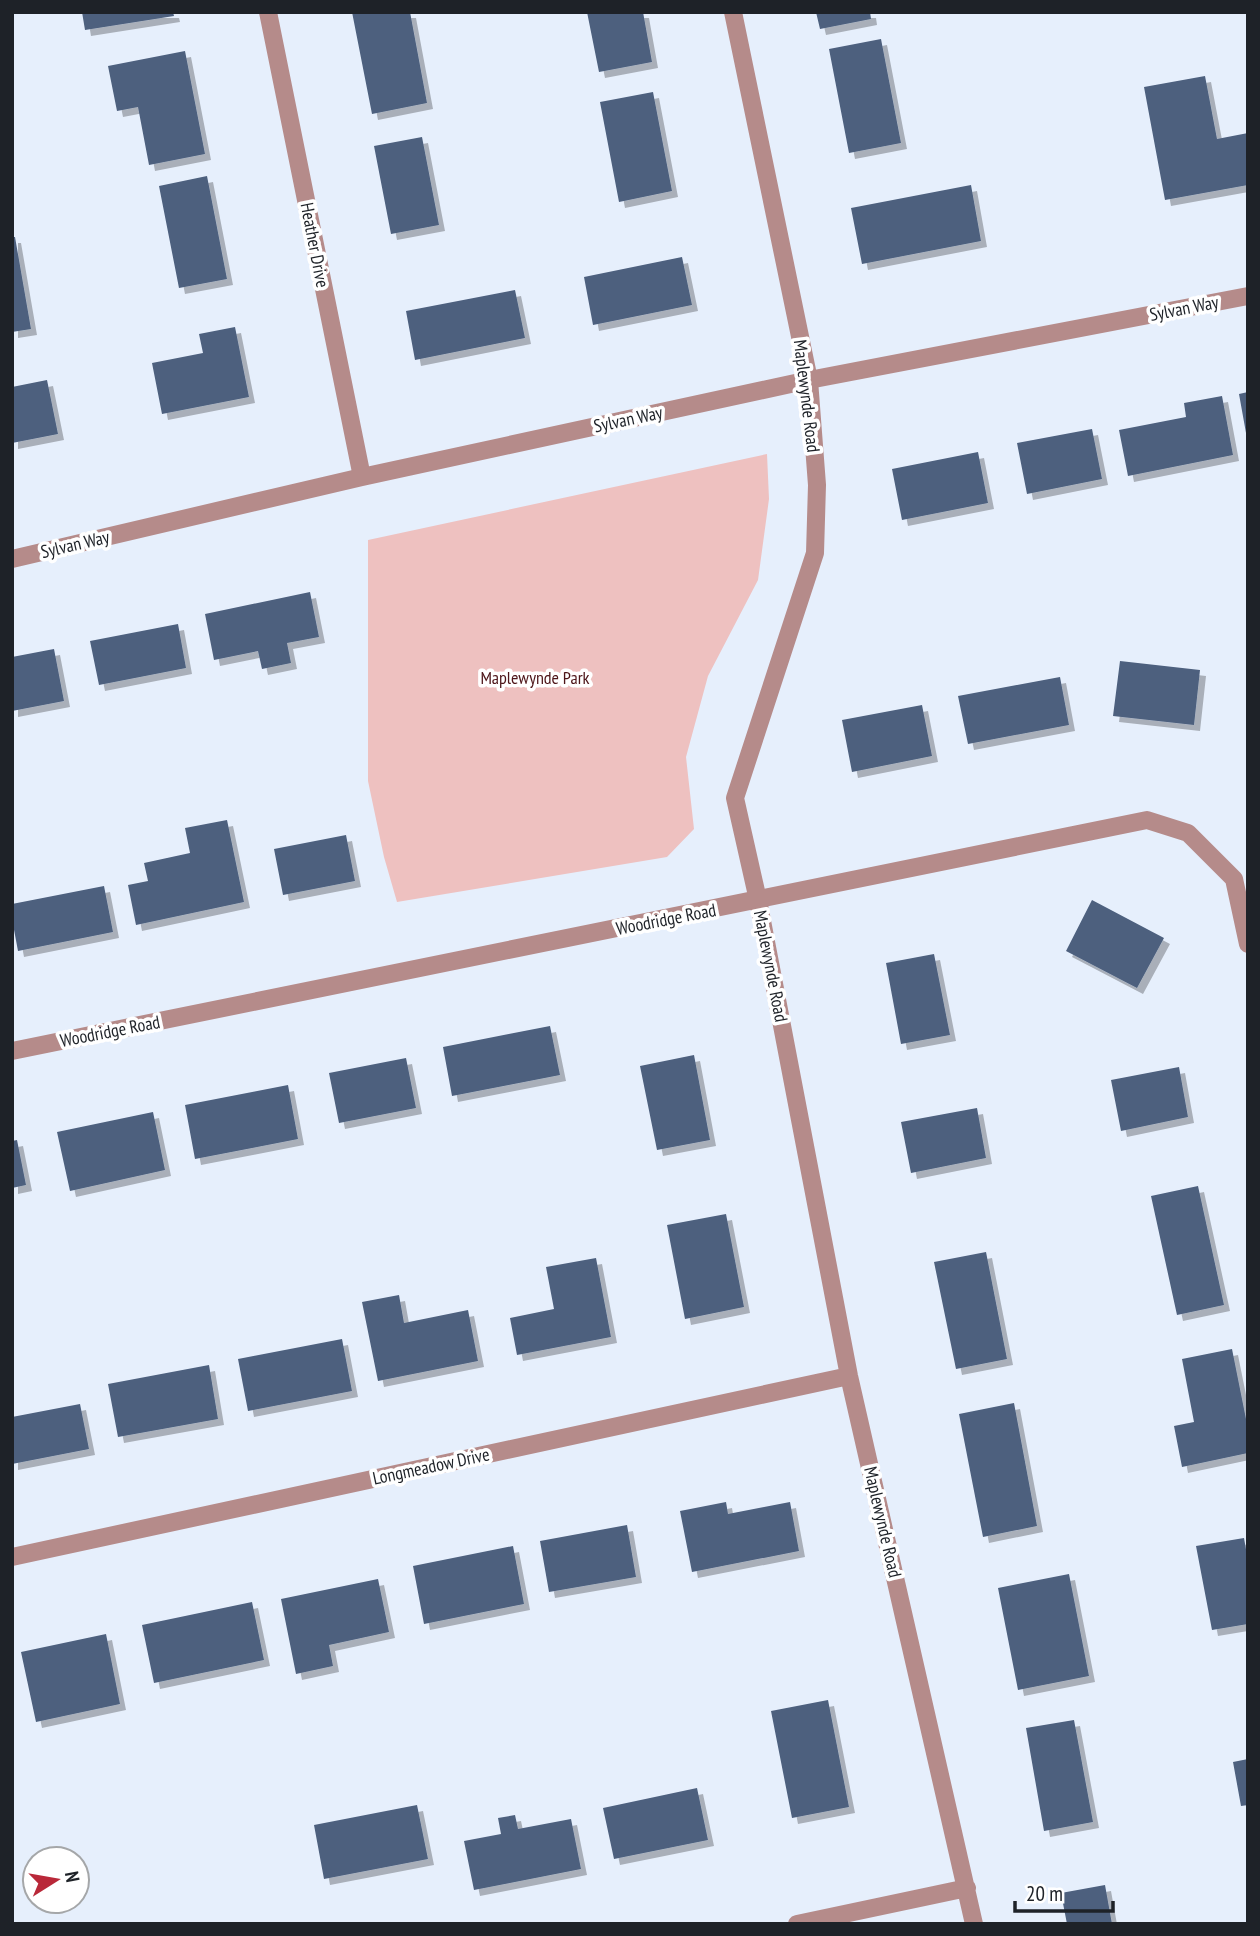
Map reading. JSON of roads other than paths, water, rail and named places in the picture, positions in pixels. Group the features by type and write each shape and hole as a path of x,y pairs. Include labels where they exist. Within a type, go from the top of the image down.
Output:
{"street":[{"name":"Heather Drive","path":"268,12 362,477"},
{"name":"Maplewynde Road","path":"733,12 809,380 817,485 816,553 735,798 758,900 849,1376 974,1924"},
{"name":"Sylvan Way","path":"12,559 362,477 809,380 1248,296"},
{"name":"Woodridge Road","path":"12,1051 1147,820 1188,833 1234,879 1248,944"},
{"name":"Longmeadow Drive","path":"12,1557 849,1376"},
{"path":"797,1924 967,1888"}],"park label":[{"name":"Maplewynde Park","path":"535,677"}]}
